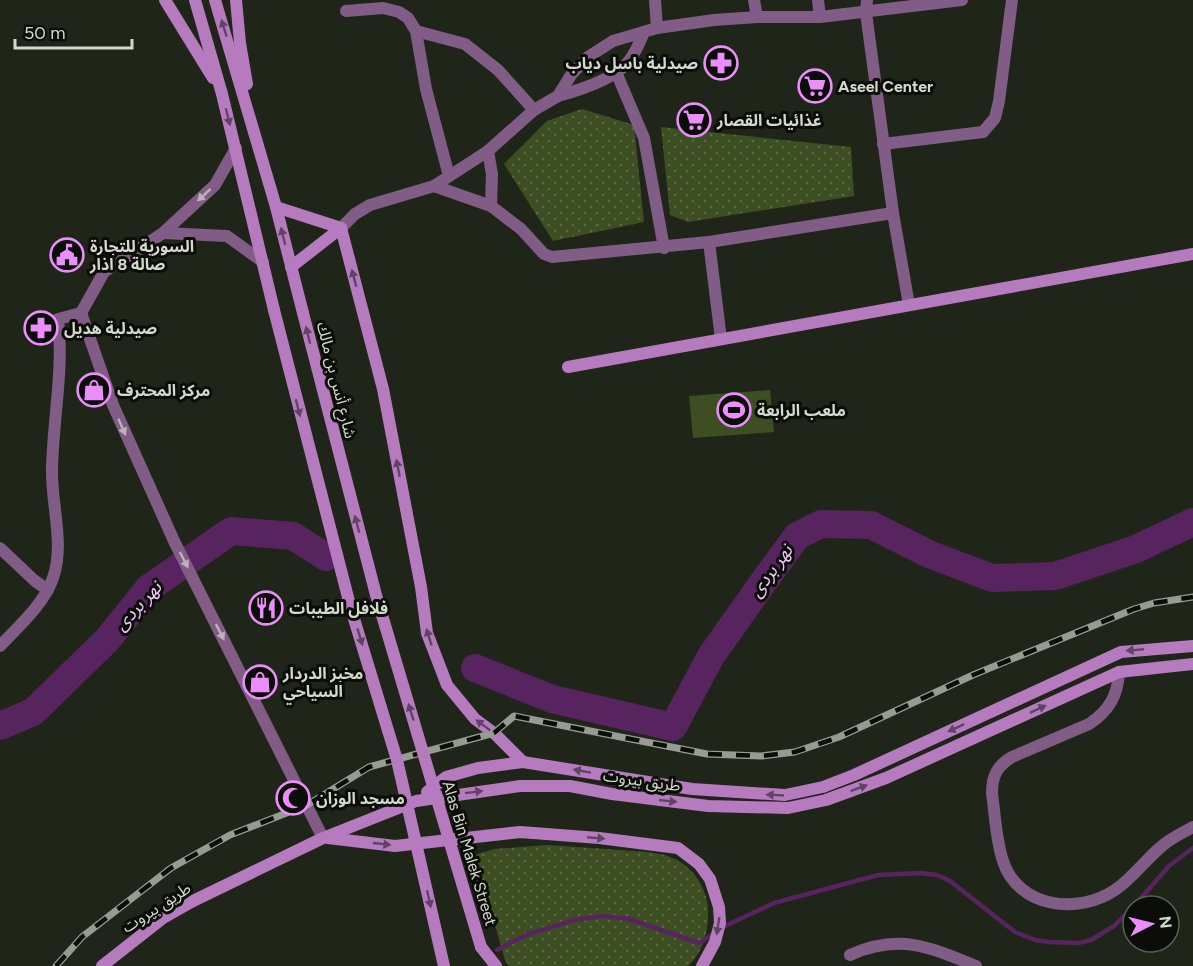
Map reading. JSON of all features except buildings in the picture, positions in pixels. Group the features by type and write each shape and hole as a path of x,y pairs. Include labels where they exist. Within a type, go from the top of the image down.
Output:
{"street":[{"path":"165,0 222,94"},
{"path":"195,0 236,148 274,310 351,609 396,760 444,966"},
{"name":"شارع أنس بن مالك","path":"215,0 276,207 376,595 427,768"},
{"path":"228,0 240,43"},
{"path":"236,0 240,43 258,144"},
{"path":"655,0 657,28"},
{"path":"754,0 757,17"},
{"path":"818,0 820,17"},
{"path":"558,96 571,75 588,57 613,41 657,28 757,17 820,17 866,6 962,0"},
{"path":"883,144 983,132 995,118 1012,0"},
{"path":"866,6 883,144 909,305"},
{"path":"346,11 383,8 399,12 408,18 416,31 426,89 449,176"},
{"path":"416,31 465,44 498,70 534,110"},
{"path":"291,267 341,228 355,214 370,206 434,186 488,152 534,110 558,96 576,91 616,72 628,63 638,48 644,32"},
{"path":"616,72 644,138 664,248"},
{"path":"0,645 48,590 56,570 52,471 61,345 58,319 81,313 104,272 163,233 215,185 236,148"},
{"path":"488,152 492,174 491,206"},
{"path":"434,186 491,206 521,229 544,254 552,257 664,248 893,213"},
{"path":"276,207 341,228"},
{"path":"341,228 383,389 421,588 427,633 447,685 475,719 494,733 523,762"},
{"path":"163,233 227,236 263,262"},
{"path":"709,242 721,339"},
{"path":"568,367 1193,254"},
{"path":"81,313 112,405 174,541 323,838 395,846 520,832 667,845 678,848 699,864 710,879 716,894 720,922 715,942 705,962"},
{"path":"0,548 48,590"},
{"path":"416,801 446,777 478,768 523,762 692,789 785,795 823,787 854,775 1121,652 1193,646"},
{"name":"طريق بيروت","path":"102,966 162,918 193,901 323,838 416,801 520,786 570,786 612,794 708,806 788,808 826,800 886,778 1119,672 1193,664"},
{"path":"1119,672 1116,693 1112,702 1098,718 1012,757 996,772 992,782 992,793 1003,862 1011,877 1022,889 1036,898 1052,904 1089,903 1117,889 1163,845 1193,827"},
{"name":"Alas Bin Malek Street","path":"427,768 481,947"},
{"path":"850,955 878,944 905,943 930,947 976,966"},
{"path":"481,947 481,966"},
{"path":"481,947 496,966"}],"green space":[{"path":"582,109 634,125 644,222 553,241 504,164 547,121"},
{"path":"661,127 851,147 854,196 688,222 670,215"},
{"path":"770,390 774,432 693,438 689,396"},
{"path":"547,845 656,853 669,856 689,868 703,888 707,903 706,933 698,955 688,966 509,966 505,960 475,855 494,849"}],"waterway":[{"name":"نهر بردى","path":"475,668 552,699 673,727 711,656 759,588 797,536 821,524 871,525 931,555 992,578 1055,576 1136,549 1193,522"},
{"name":"نهر بردى","path":"0,726 33,712 107,640 149,588 231,531 293,536 326,557"},
{"path":"1144,894 1169,866 1193,848"},
{"path":"723,927 774,903 878,875 921,873 937,875 950,881 1015,932 1035,940 1078,943 1091,940 1121,919"},
{"path":"497,950 526,935 574,920 602,916 629,919 699,943 714,934"}],"railway":[{"path":"56,966 82,937 171,868 230,835 307,805 369,767 494,733 514,716 707,754 761,756 795,752 839,737 973,675 1134,609 1154,603 1193,597"}],"place":[{"name":"صيدلية باسل دياب","path":"721,63"},
{"name":"Aseel Center","path":"815,86"},
{"name":"غذائيات القصار","path":"694,120"},
{"name":"السورية للتجارة صالة 8 اذار","path":"67,255"},
{"name":"صيدلية هديل","path":"41,328"},
{"name":"مركز المحترف","path":"94,390"},
{"name":"ملعب الرابعة","path":"734,410"},
{"name":"فلافل الطيبات","path":"266,608"},
{"name":"مخبز الدردار السياحي","path":"260,682"},
{"name":"مسجد الوزان","path":"293,798"}]}
